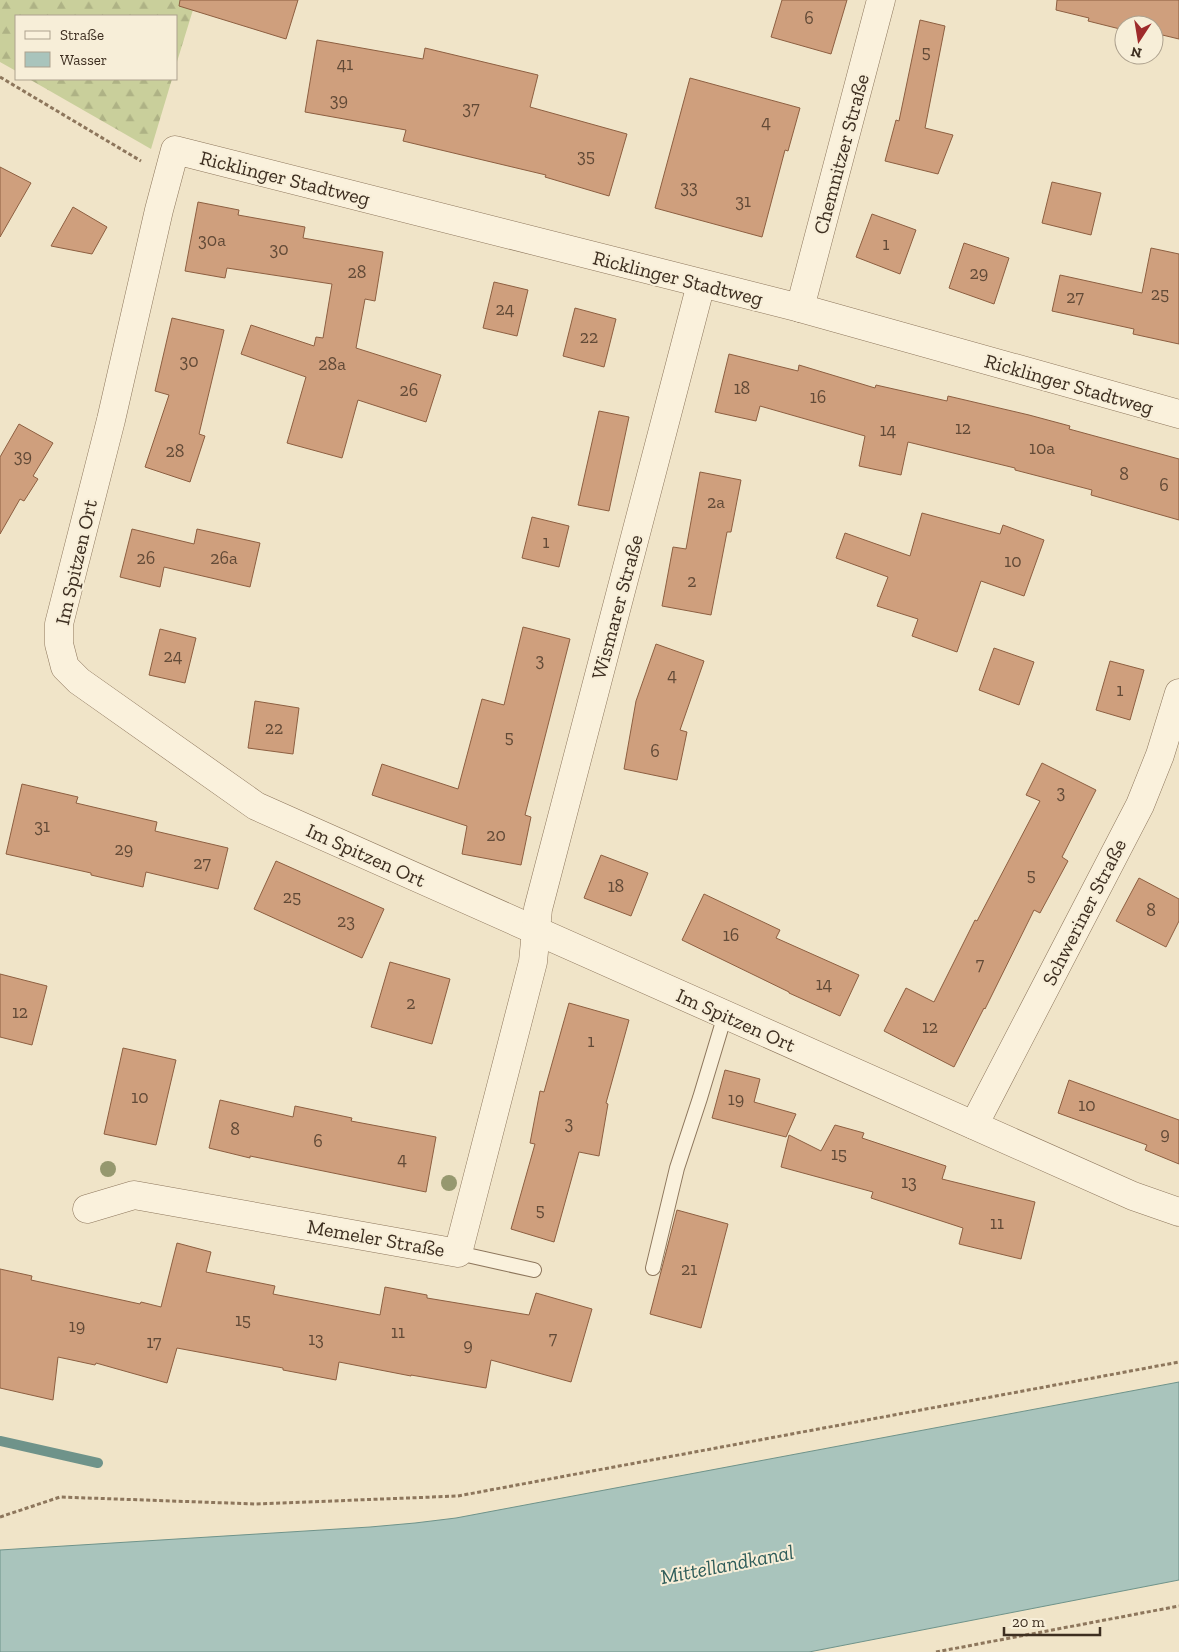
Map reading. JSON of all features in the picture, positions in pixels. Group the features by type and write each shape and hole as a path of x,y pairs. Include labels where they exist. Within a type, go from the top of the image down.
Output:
{"street":[{"name":"Chemnitzer Straße","path":"800,308 881,0"},
{"name":"Ricklinger Stadtweg","path":"172,163 800,308 1179,414"},
{"name":"Im Spitzen Ort","path":"172,163 111,420 59,624 59,644 65,666 79,681 256,806 1133,1196 1179,1212"},
{"name":"Wismarer Straße","path":"536,931 538,909 701,284"},
{"name":"Schweriner Straße","path":"974,1126 1140,805 1160,755 1179,693"},
{"name":"Memeler Straße","path":"87,1209 134,1195 458,1252 533,962 536,931"}],"lane":[{"path":"653,1268 677,1168 725,1015"},
{"path":"458,1252 534,1270"}],"path":[{"path":"0,77 140,160 172,163"},
{"path":"0,1518 60,1497 256,1504 458,1496 1179,1362"},
{"path":"936,1652 1179,1606"}],"green space":[{"path":"0,0 196,0 178,58 178,15 15,15 15,70 0,62"},
{"path":"31,80 172,80 151,149"}],"water":[{"name":"Mittellandkanal","path":"1179,1382 1179,1580 809,1652 0,1652 0,1550 370,1527 456,1518"}],"building":[{"path":"180,0 298,0 286,39 179,6"},
{"path":"782,0 847,0 831,54 771,37"},
{"path":"1057,0 1179,0 1179,39 1164,35 1164,15 1114,15 1114,28 1088,21 1089,18 1056,10"},
{"path":"920,20 945,26 925,128 953,135 938,174 885,161 896,120 899,121"},
{"path":"317,40 423,59 425,48 538,75 530,107 627,134 609,196 545,177 546,175 403,141 406,130 305,112"},
{"path":"690,78 800,108 788,151 785,150 762,237 655,208"},
{"path":"0,167 31,183 0,237"},
{"path":"1052,182 1101,193 1091,235 1042,223"},
{"path":"198,202 239,210 238,215 305,227 303,238 383,252 375,301 365,299 356,348 441,375 426,422 358,400 342,458 287,443 306,377 241,354 251,325 314,346 316,337 323,338 332,284 227,268 225,278 185,271"},
{"path":"73,207 107,227 92,254 51,246"},
{"path":"872,214 916,230 900,274 856,257"},
{"path":"964,243 1009,258 994,304 949,288"},
{"path":"1151,248 1179,254 1179,344 1133,334 1134,329 1052,311 1060,275 1142,293"},
{"path":"494,282 528,290 517,336 483,328"},
{"path":"575,308 616,319 604,367 563,356"},
{"path":"172,318 224,330 199,434 205,436 190,482 145,467 169,395 155,391"},
{"path":"729,354 798,371 799,365 875,388 876,385 947,401 948,396 1070,426 1069,429 1179,459 1179,520 1091,495 1092,490 1015,470 1015,468 908,442 901,475 859,466 865,436 760,406 756,421 715,412"},
{"path":"599,411 629,417 609,511 578,505"},
{"path":"19,424 53,443 33,476 38,479 24,501 20,499 0,534 0,457"},
{"path":"700,472 741,480 731,532 727,532 711,615 662,606 673,547 686,549"},
{"path":"922,513 1000,534 1003,525 1044,540 1024,596 981,581 957,652 912,636 918,619 877,606 888,577 836,558 845,533 910,556"},
{"path":"532,517 569,526 559,567 522,558"},
{"path":"132,529 194,544 197,529 260,543 250,587 164,567 160,587 120,577"},
{"path":"523,627 570,639 525,815 531,817 521,865 462,854 467,826 372,795 382,764 458,789 482,699 504,705"},
{"path":"160,629 196,638 185,683 149,675"},
{"path":"656,644 704,661 680,730 687,732 677,780 624,769 636,701"},
{"path":"994,648 1034,662 1019,705 979,690"},
{"path":"1110,661 1144,670 1130,720 1096,710"},
{"path":"255,701 299,708 293,754 248,748"},
{"path":"1042,763 1096,790 1062,857 1068,861 1040,913 1034,910 954,1067 884,1031 906,988 934,1002 975,920 977,921 1040,801 1026,795"},
{"path":"22,784 78,797 76,803 157,822 155,831 228,848 218,889 146,872 143,887 6,854"},
{"path":"601,855 648,873 631,916 584,898"},
{"path":"276,861 384,909 362,958 254,909"},
{"path":"1139,878 1179,899 1179,921 1166,947 1116,921"},
{"path":"704,894 780,930 776,938 859,975 840,1016 682,940"},
{"path":"390,962 450,979 432,1044 371,1027"},
{"path":"0,974 47,986 32,1045 0,1037"},
{"path":"569,1003 629,1020 606,1103 608,1104 599,1156 579,1152 554,1242 511,1229 535,1144 530,1143 540,1091 544,1092"},
{"path":"123,1048 176,1060 156,1145 104,1134"},
{"path":"725,1070 760,1079 754,1102 796,1114 786,1137 712,1118"},
{"path":"1069,1080 1179,1120 1179,1164 1145,1150 1147,1145 1058,1113"},
{"path":"220,1100 293,1117 295,1106 352,1118 351,1121 436,1137 426,1192 250,1156 250,1158 209,1148"},
{"path":"835,1125 864,1133 862,1138 946,1166 942,1179 1035,1202 1021,1259 959,1244 963,1228 871,1198 873,1192 781,1167 789,1135 821,1151"},
{"path":"677,1210 728,1224 701,1328 650,1314"},
{"path":"177,1243 211,1252 206,1272 275,1286 273,1294 380,1315 385,1287 427,1295 427,1298 529,1315 536,1293 592,1309 571,1382 491,1360 486,1388 339,1362 336,1380 177,1348 167,1383 96,1363 95,1365 58,1357 53,1400 0,1388 0,1269 32,1276 31,1280 161,1307"}],"waterway":[{"path":"0,1441 98,1463"}]}
